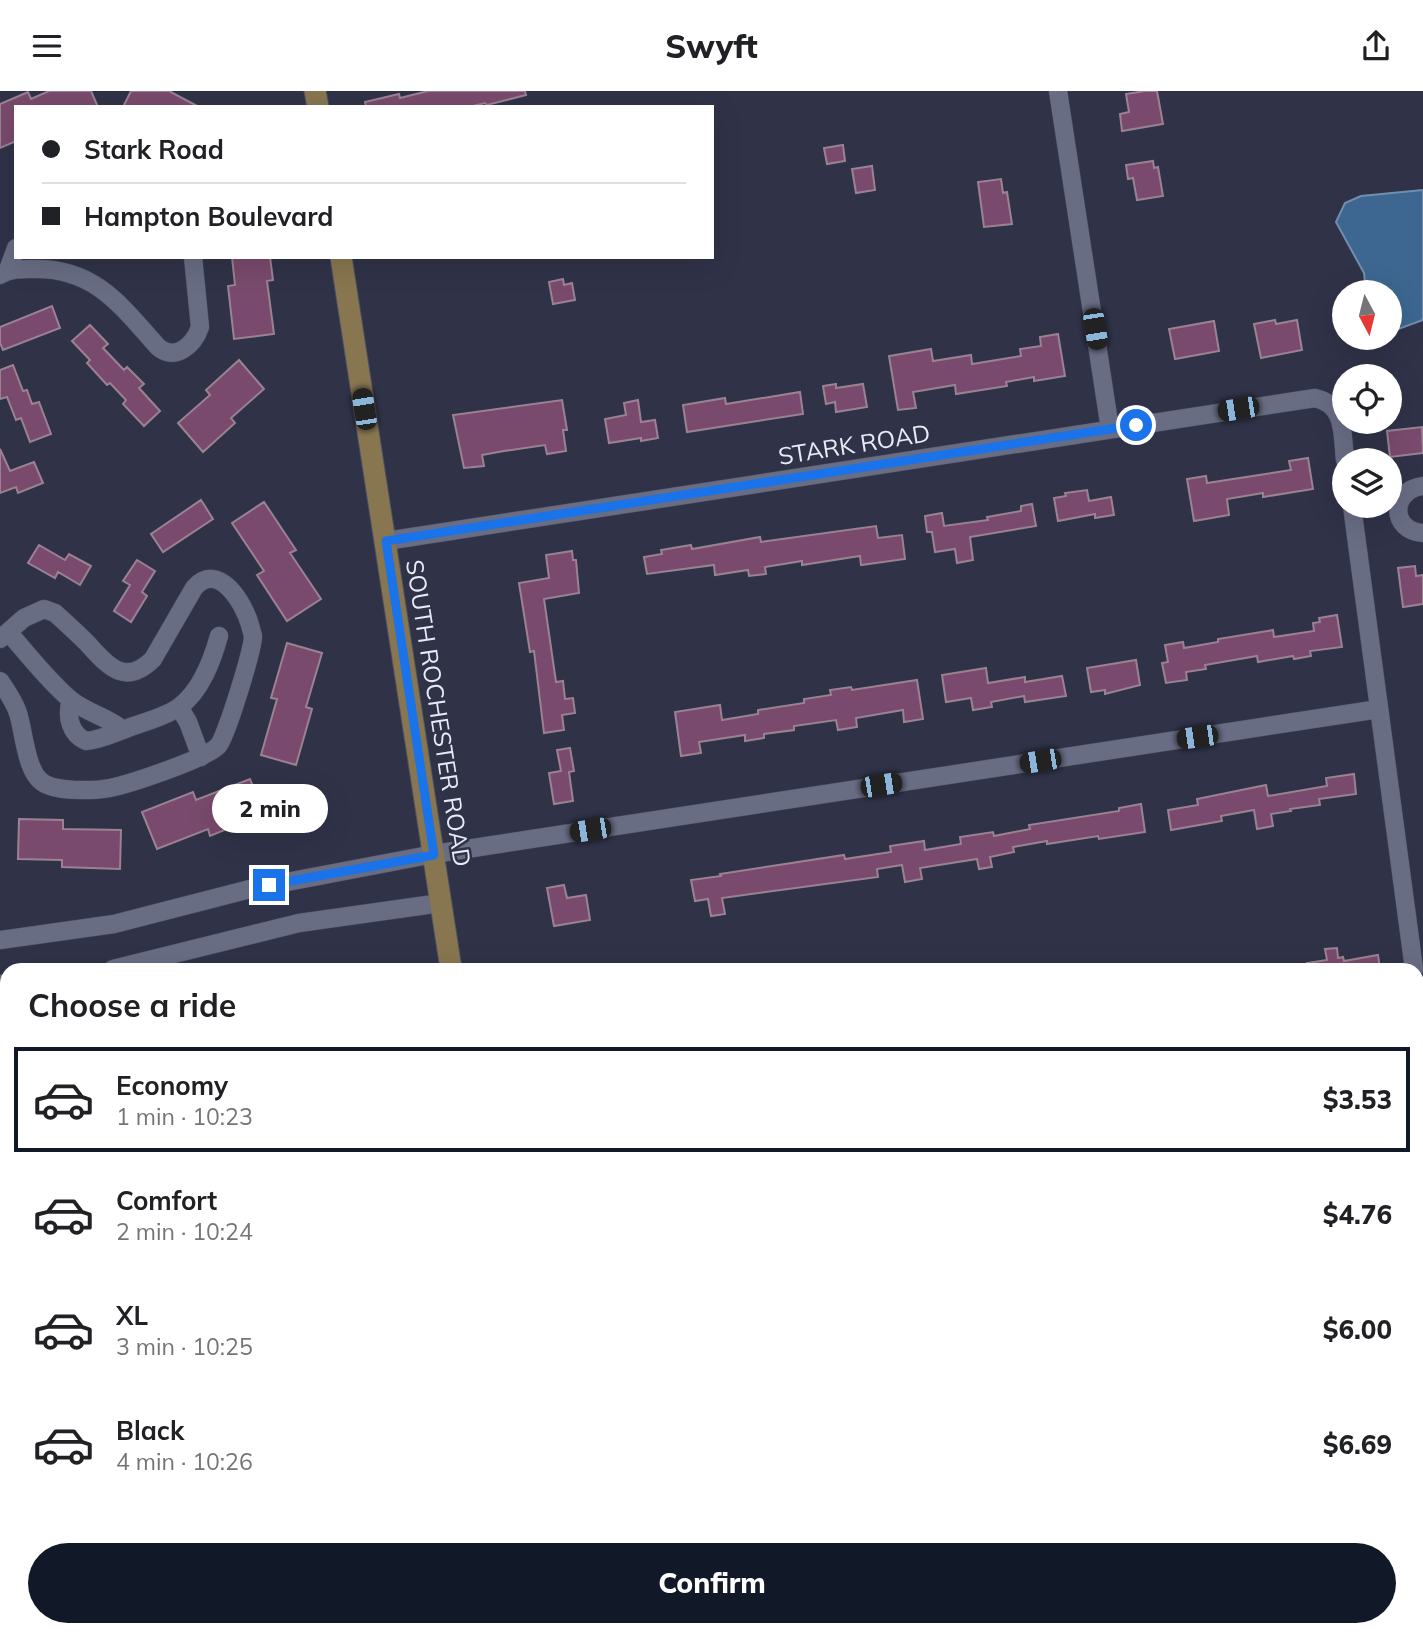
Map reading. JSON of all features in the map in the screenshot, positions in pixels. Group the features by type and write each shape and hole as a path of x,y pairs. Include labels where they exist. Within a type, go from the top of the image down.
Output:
{"main road":[{"name":"SOUTH ROCHESTER ROAD","path":"341,259 450,963"}],"street":[{"path":"1058,91 1110,429"},
{"path":"4,272 14,252"},
{"path":"4,272 48,269 65,271 91,282 116,301 158,347 165,353 173,354 190,344 200,327 194,259"},
{"name":"STARK ROAD","path":"386,541 1315,398 1330,403 1340,418 1344,448"},
{"path":"1423,487 1406,492 1398,510 1405,526 1423,533"},
{"path":"1354,518 1412,963"},
{"path":"0,681 18,712 32,770 41,782 51,787 109,789 201,757 216,748 225,735 253,636 246,614 226,585 217,579 201,580 153,659 144,669 133,673 113,669 55,613 44,609 24,618 4,636 71,700 123,730"},
{"path":"71,700 69,717 75,734 86,741 123,730 179,707 194,691 205,673 219,636"},
{"path":"179,707 188,722 201,757"},
{"path":"0,940 114,924 250,889 434,855 1379,709"},
{"path":"137,963 299,923 441,903"}],"water":[{"path":"1423,190 1423,320 1402,328 1402,280 1365,280 1364,273 1336,222 1345,203 1361,196"}],"building":[{"path":"49,91 91,91 97,105 14,105 14,142 0,148 0,104 28,92 31,99"},
{"path":"131,91 169,91 195,105 124,105"},
{"path":"428,91 525,91 526,95 487,105 366,105 365,102 399,94 400,98"},
{"path":"1157,91 1163,124 1122,131 1120,114 1129,112 1126,94"},
{"path":"843,145 845,161 827,164 824,148"},
{"path":"1153,161 1154,168 1158,167 1163,196 1137,200 1133,178 1128,179 1126,165"},
{"path":"872,166 875,190 856,193 852,169"},
{"path":"1001,179 1003,193 1007,192 1012,224 984,227 978,182"},
{"path":"232,259 270,259 273,280 267,281 274,334 234,339 228,286 235,285"},
{"path":"563,279 564,285 572,283 575,300 553,304 549,282"},
{"path":"52,306 60,328 3,350 0,327"},
{"path":"1275,320 1276,324 1297,320 1302,350 1261,358 1254,324"},
{"path":"1214,321 1219,351 1175,359 1169,329"},
{"path":"90,325 108,344 103,348 124,370 127,367 144,384 139,388 160,411 144,426 123,404 126,400 110,383 107,385 87,363 90,360 72,341"},
{"path":"1058,334 1065,376 1034,381 1034,377 1006,382 1007,386 956,394 955,385 913,392 916,408 898,410 889,356 931,349 933,361 971,355 972,364 1021,356 1020,349 1041,346 1040,337"},
{"path":"239,360 264,389 231,418 235,423 203,452 178,423 210,395 206,390"},
{"path":"13,365 23,391 27,390 32,404 39,402 51,434 30,442 21,418 16,420 7,397 0,399 0,370"},
{"path":"836,384 836,388 863,384 867,407 836,412 835,402 826,404 823,386"},
{"path":"800,392 803,414 687,432 683,405 725,398 726,404"},
{"path":"562,400 567,430 563,430 566,451 547,454 545,445 504,451 482,455 484,466 464,468 453,415"},
{"path":"638,400 641,422 655,420 658,438 609,443 605,419 626,415 624,403"},
{"path":"1422,427 1423,453 1402,456 1402,448 1389,448 1387,434 1402,434 1402,429"},
{"path":"0,449 10,471 34,462 43,483 18,493 16,487 0,493"},
{"path":"1308,458 1313,489 1263,497 1263,493 1227,499 1229,515 1194,521 1187,479 1206,476 1207,483 1291,470 1289,461"},
{"path":"1087,490 1089,501 1111,497 1114,515 1095,518 1095,514 1058,521 1054,498 1066,496 1065,493"},
{"path":"201,500 213,519 163,552 151,534"},
{"path":"264,502 296,550 290,553 321,599 287,621 257,575 264,571 232,523"},
{"path":"1032,504 1036,526 970,537 973,560 957,563 955,549 935,552 932,532 927,532 925,516 942,513 944,526 988,520 987,517 1021,511 1021,506"},
{"path":"876,526 878,538 902,535 905,559 861,565 860,556 802,565 802,561 765,567 766,574 749,576 748,570 715,575 714,565 647,574 644,557 662,554 661,550 691,545 692,549 760,537 761,542"},
{"path":"39,545 65,560 69,554 91,566 80,585 58,572 55,578 28,563"},
{"path":"572,551 573,560 576,560 579,593 544,599 556,682 563,681 565,699 573,698 575,713 562,715 564,730 544,733 534,651 530,652 519,583 549,578 546,555"},
{"path":"137,560 155,571 142,592 147,596 131,622 114,611 130,585 123,581"},
{"path":"1415,566 1416,576 1423,575 1423,604 1403,607 1398,568"},
{"path":"1337,615 1342,647 1310,651 1311,656 1294,659 1293,656 1258,662 1257,656 1205,665 1206,669 1186,672 1187,680 1166,683 1162,663 1168,662 1165,645 1183,642 1184,648 1273,630 1274,637 1314,631 1313,623 1320,622 1319,618"},
{"path":"287,643 322,653 306,707 312,709 296,765 261,755 277,699 271,698"},
{"path":"1136,660 1140,685 1105,694 1105,690 1091,692 1087,668"},
{"path":"986,668 988,683 1025,677 1025,682 1062,676 1066,696 1025,702 1024,696 991,702 992,707 973,710 971,698 946,702 942,675"},
{"path":"917,680 923,719 904,722 903,710 856,718 857,727 838,730 836,720 794,726 794,730 764,734 764,738 745,741 745,735 699,742 701,753 681,756 675,712 720,705 722,720 758,714 758,710 804,703 804,699 831,695 830,690 851,687 852,690"},
{"path":"570,748 574,771 569,772 573,801 554,804 549,773 561,771 557,750"},
{"path":"1354,774 1356,794 1319,799 1320,805 1271,814 1273,826 1257,829 1254,810 1221,816 1222,821 1171,830 1168,810 1198,805 1197,799 1266,785 1268,796 1327,786 1326,778"},
{"path":"250,779 264,814 210,836 208,829 157,849 142,812 193,792 196,800"},
{"path":"1141,804 1145,832 1047,844 1047,841 1013,847 1014,852 990,857 992,867 979,869 977,859 920,868 922,879 905,882 902,865 877,869 878,877 722,898 725,914 711,916 708,899 695,901 691,880 844,855 845,859 891,852 890,846 924,841 925,850 961,844 960,837 993,832 994,836 1030,829 1029,825 1119,811 1119,808"},
{"path":"19,819 63,820 63,829 121,830 120,869 62,867 62,860 18,859"},
{"path":"564,885 567,898 586,895 590,920 554,926 547,888"},
{"path":"1337,948 1338,958 1343,957 1344,961 1378,955 1379,963 1307,963 1327,960 1325,949"}],"route":[{"path":"269,885 434,855 386,541 1136,425"}]}
